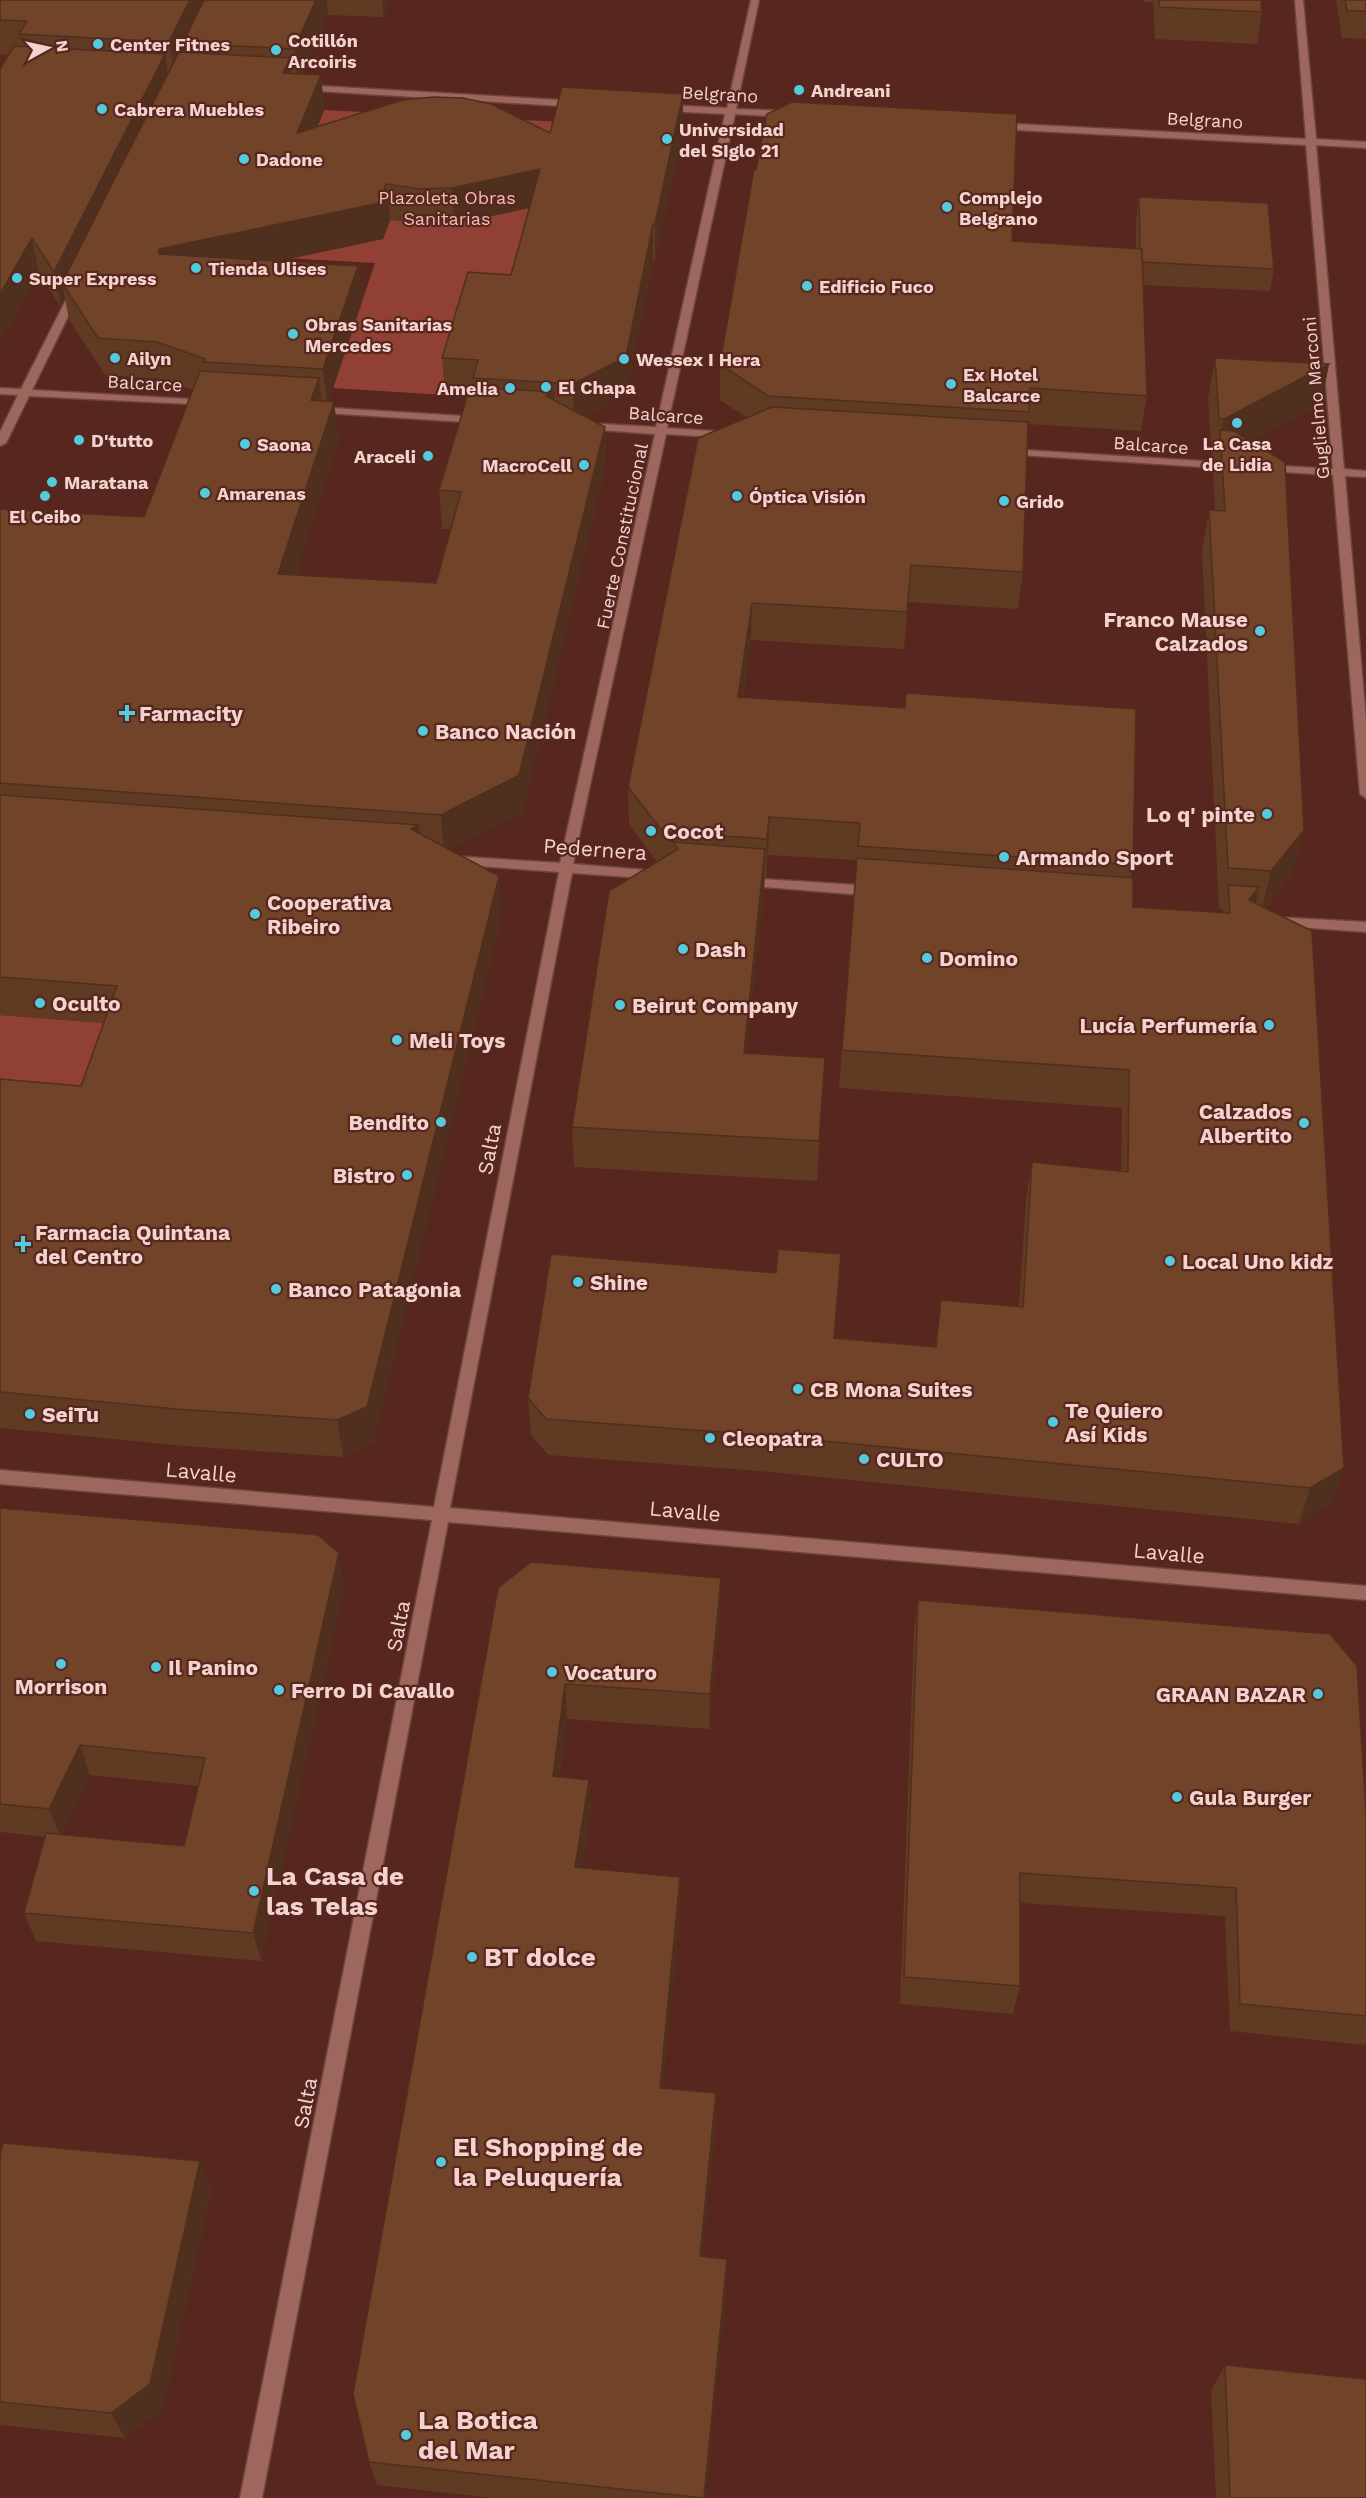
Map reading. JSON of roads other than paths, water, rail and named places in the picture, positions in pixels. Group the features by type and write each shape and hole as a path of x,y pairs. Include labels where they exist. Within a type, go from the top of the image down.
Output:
{"street":[{"name":"Fuerte Constitucional","path":"566,868 755,0"},
{"name":"Guglielmo Marconi","path":"1299,0 1366,794"},
{"path":"297,88 592,104"},
{"name":"Belgrano","path":"652,108 800,115"},
{"name":"Belgrano","path":"989,125 1366,145"},
{"path":"0,443 83,275"},
{"name":"Balcarce","path":"0,391 224,404"},
{"path":"308,409 498,421"},
{"name":"Balcarce","path":"569,425 742,436"},
{"name":"Balcarce","path":"1000,452 1366,474"},
{"name":"Pedernera","path":"435,859 666,876"},
{"name":"Salta","path":"251,2498 443,1515 566,868"},
{"path":"737,881 890,893"},
{"path":"1256,920 1366,927"},
{"name":"Lavalle","path":"0,1477 1366,1593"}],"place":[{"name":"Center Fitnes","path":"98,44"},
{"name":"Cotillón Arcoiris","path":"276,50"},
{"name":"Andreani","path":"799,90"},
{"name":"Cabrera Muebles","path":"102,109"},
{"name":"Universidad del SIglo 21","path":"667,139"},
{"name":"Dadone","path":"244,159"},
{"name":"Complejo Belgrano","path":"947,207"},
{"name":"Tienda Ulises","path":"196,268"},
{"name":"Super Express","path":"17,278"},
{"name":"Edificio Fuco","path":"807,286"},
{"name":"Obras Sanitarias Mercedes","path":"293,334"},
{"name":"Ailyn","path":"115,358"},
{"name":"Wessex I Hera","path":"624,359"},
{"name":"Ex Hotel Balcarce","path":"951,384"},
{"name":"El Chapa","path":"546,387"},
{"name":"Amelia","path":"510,388"},
{"name":"La Casa de Lidia","path":"1237,423"},
{"name":"D'tutto","path":"79,440"},
{"name":"Saona","path":"245,444"},
{"name":"Araceli","path":"428,456"},
{"name":"MacroCell","path":"584,465"},
{"name":"Maratana","path":"52,482"},
{"name":"Amarenas","path":"205,493"},
{"name":"El Ceibo","path":"45,496"},
{"name":"Óptica Visión","path":"737,496"},
{"name":"Grido","path":"1004,501"},
{"name":"Franco Mause Calzados","path":"1260,631"},
{"name":"Farmacity","path":"127,713"},
{"name":"Banco Nación","path":"423,731"},
{"name":"Lo q' pinte","path":"1267,814"},
{"name":"Cocot","path":"651,831"},
{"name":"Armando Sport","path":"1004,857"},
{"name":"Cooperativa Ribeiro","path":"255,914"},
{"name":"Dash","path":"683,949"},
{"name":"Domino","path":"927,958"},
{"name":"Oculto","path":"40,1003"},
{"name":"Beirut Company","path":"620,1005"},
{"name":"Lucía Perfumería","path":"1269,1025"},
{"name":"Meli Toys","path":"397,1040"},
{"name":"Bendito","path":"441,1122"},
{"name":"Calzados Albertito","path":"1304,1123"},
{"name":"Bistro","path":"407,1175"},
{"name":"Farmacia Quintana del Centro","path":"23,1244"},
{"name":"Local Uno kidz","path":"1170,1261"},
{"name":"Shine","path":"578,1282"},
{"name":"Banco Patagonia","path":"276,1289"},
{"name":"CB Mona Suites","path":"798,1389"},
{"name":"SeiTu","path":"30,1414"},
{"name":"Te Quiero Así Kids","path":"1053,1422"},
{"name":"Cleopatra","path":"710,1438"},
{"name":"CULTO","path":"864,1459"},
{"name":"Morrison","path":"61,1664"},
{"name":"Il Panino","path":"156,1667"},
{"name":"Vocaturo","path":"552,1672"},
{"name":"Ferro Di Cavallo","path":"279,1690"},
{"name":"GRAAN BAZAR","path":"1318,1694"},
{"name":"Gula Burger","path":"1177,1797"},
{"name":"La Casa de las Telas","path":"254,1891"},
{"name":"BT dolce","path":"472,1957"},
{"name":"El Shopping de la Peluquería","path":"441,2162"},
{"name":"La Botica del Mar","path":"406,2435"}],"park label":[{"name":"Plazoleta Obras Sanitarias","path":"447,207"}]}
